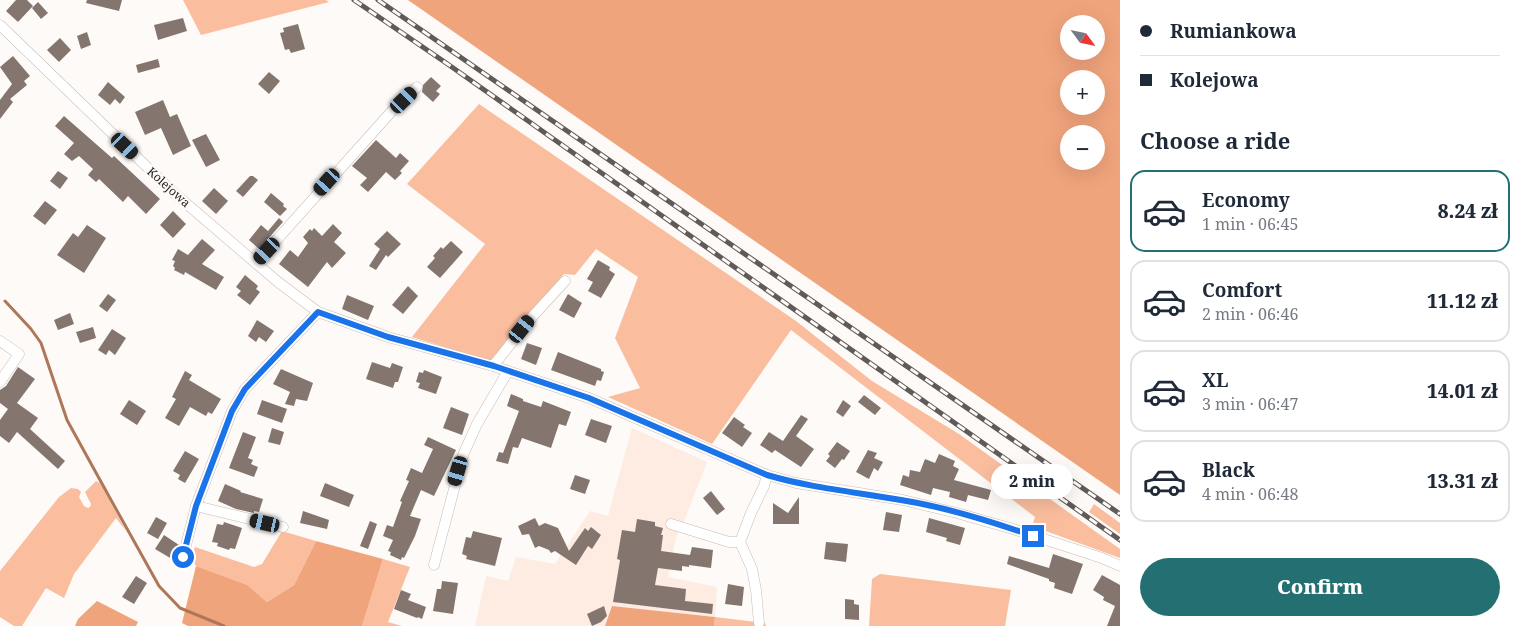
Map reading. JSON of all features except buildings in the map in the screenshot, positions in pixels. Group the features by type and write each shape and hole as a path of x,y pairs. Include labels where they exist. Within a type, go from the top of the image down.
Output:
{"street":[{"name":"Kolejowa","path":"0,25 174,193 256,263 318,312 388,337 494,366 589,398 767,475 796,484 903,500 957,513 1016,530 1102,558 1120,566"},
{"path":"256,263 391,112 417,87"},
{"path":"494,366 533,316 564,281"},
{"path":"183,557 196,506 232,411 238,400 245,389 318,312"},
{"path":"0,341 19,354 0,382"},
{"path":"434,565 463,455 477,424 508,371"},
{"path":"759,623 752,569 740,542 767,475"},
{"path":"196,506 283,527"},
{"path":"671,524 729,542 740,542"}],"shaded area":[{"path":"183,0 326,0 329,2 201,35"},
{"path":"408,0 1120,0 1120,495"},
{"path":"479,104 796,321 872,381 959,434 1120,549 1120,558 1032,526 1035,517 791,330 712,444 608,397 640,388 615,338 638,277 596,249 575,275 564,274 490,361 412,337 485,244 407,184"},
{"path":"632,428 707,462 683,524 676,537 668,577 717,587 715,617 613,606 605,626 475,626 486,576 508,581 516,557 555,564 590,511 608,516"},
{"path":"96,481 100,483 126,531 116,518 74,574 64,598 46,588 22,626 14,626 0,617 0,571 59,497 71,488 78,489 81,492 79,497 84,506 90,507 91,504 85,492"},
{"path":"1094,504 1120,523 1120,534 1089,512"},
{"path":"282,531 316,541 294,585 267,602 246,585 196,566 191,557 195,547 254,567 262,564"},
{"path":"316,541 383,559 362,626 188,626 182,623 196,566 247,585 267,602 294,585"},
{"path":"383,559 410,567 388,622 402,626 362,626"},
{"path":"880,574 1011,590 1005,626 869,626 872,579"},
{"path":"97,601 138,622 136,626 75,626 78,619"},
{"path":"612,606 715,617 714,626 605,626"},
{"path":"715,617 765,623 766,626 714,626"}],"waterway":[{"path":"5,301 31,329 41,343 67,420 159,586 180,608 224,626"}],"railway":[{"path":"354,0 449,65 1120,540"},
{"path":"378,0 1120,514"}],"route":[{"path":"183,557 196,506 232,411 238,400 245,389 318,312 388,337 494,366 589,398 767,475 796,484 903,500 957,513 1033,536"}]}
